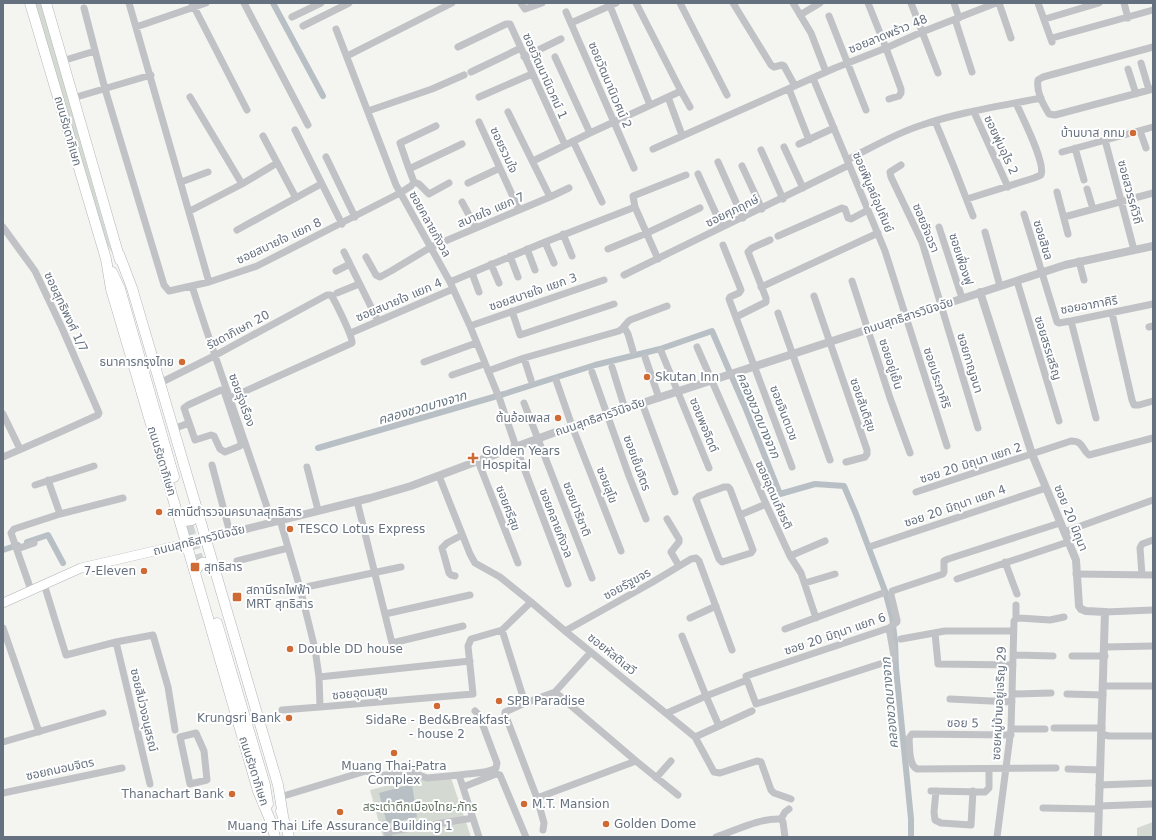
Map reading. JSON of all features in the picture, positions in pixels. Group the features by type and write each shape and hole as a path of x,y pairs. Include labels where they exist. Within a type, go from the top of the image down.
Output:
{"main road":[{"name":"ถนนรัชดาภิเษก","path":"30,3 106,259 111,289 188,512 206,539 205,570 258,791 271,822 275,837"},
{"name":"ถนนรัชดาภิเษก","path":"46,3 119,254 132,288 173,429 188,512 186,544 205,570 278,785 283,816"},
{"name":"ถนนรัชดาภิเษก","path":"119,254 125,287 188,512"},
{"name":"ถนนสุทธิสารวินิจฉัย","path":"3,603 81,568 206,539"},
{"name":"ถนนรัชดาภิเษก","path":"205,570 270,783 283,816 289,837"}],"street":[{"path":"129,3 190,211 209,282"},
{"path":"136,27 193,5 206,3"},
{"path":"244,3 308,125"},
{"path":"292,17 321,3"},
{"path":"303,26 349,3"},
{"path":"346,56 452,3"},
{"path":"521,3 525,9 542,3"},
{"path":"636,3 690,107"},
{"path":"680,3 727,95"},
{"path":"733,3 771,65 774,67 784,66 809,140"},
{"path":"793,3 811,33 826,72"},
{"path":"800,15 820,3"},
{"path":"868,3 901,89 899,96 889,99"},
{"path":"911,3 938,73"},
{"path":"954,3 972,72"},
{"path":"995,3 1011,38"},
{"name":"ซอยลาดพร้าว 48","path":"652,148 847,63 995,3"},
{"path":"1038,3 1052,40 1153,10"},
{"path":"1045,19 1099,3"},
{"path":"1124,3 1128,18"},
{"path":"571,23 613,4 650,105"},
{"path":"193,5 247,110"},
{"path":"84,8 105,89"},
{"name":"ซอยวัฒนานิเวศน์ 2","path":"566,12 634,168"},
{"path":"829,16 866,110"},
{"name":"ซอยวัฒนานิเวศน์ 1","path":"458,46 506,24 510,24 564,145"},
{"name":"ซอยคลายกังวล","path":"336,29 400,193 452,285 470,326 484,364 500,400 516,447 568,584"},
{"path":"524,57 561,39"},
{"path":"1141,63 1151,90 1054,116 1048,114 1037,86 1038,80 1043,77 1153,46"},
{"path":"471,72 521,48"},
{"path":"62,61 95,51"},
{"path":"555,57 590,133"},
{"path":"1128,69 1136,94"},
{"path":"479,97 532,74"},
{"path":"368,111 432,89 464,75"},
{"path":"73,98 151,76"},
{"name":"ซอยพิบูลย์อุปถัมย์","path":"813,78 878,233 907,317"},
{"name":"ซอยสบายใจ แยก 8","path":"105,89 164,285 169,291 209,282 257,266 342,224 400,193 411,186 414,182"},
{"path":"533,161 564,145 681,91"},
{"path":"190,97 242,184"},
{"path":"668,97 682,135"},
{"name":"ซอยศุภฤกษ์","path":"624,275 804,188 906,131 935,121 1041,98"},
{"path":"967,199 1008,187 1041,175 1043,170 1016,103"},
{"path":"508,112 550,197"},
{"name":"ซอยพุ่มอุไร 2","path":"974,112 1008,187"},
{"path":"935,121 973,216"},
{"name":"ซอยรวมใจ","path":"479,122 519,210"},
{"path":"436,126 400,143 414,182 419,184 429,194 449,183"},
{"path":"1062,152 1153,127"},
{"path":"799,144 834,128"},
{"path":"295,130 342,224"},
{"path":"1140,131 1146,148"},
{"path":"263,136 296,198"},
{"name":"ซอยสวรรค์วิถี","path":"1105,140 1134,250"},
{"path":"574,141 602,202"},
{"path":"409,169 462,144"},
{"path":"784,147 804,188"},
{"path":"1075,148 1084,180"},
{"path":"761,150 782,198"},
{"path":"326,157 355,216"},
{"path":"718,162 742,218"},
{"path":"190,211 242,184 277,163"},
{"name":"ซอยอัจฉรา","path":"901,165 890,172 891,177 922,242 941,305"},
{"path":"742,166 762,209"},
{"path":"468,183 500,168"},
{"path":"181,182 208,172"},
{"path":"698,174 722,227"},
{"path":"658,259 635,207 633,196 686,175"},
{"path":"237,230 321,184"},
{"name":"สบายใจ แยก 7","path":"366,257 376,275 380,277 431,247 569,188"},
{"path":"1087,189 1093,209"},
{"path":"1057,192 1068,234"},
{"path":"1064,217 1153,193"},
{"path":"462,202 476,228"},
{"name":"ซอยสบายใจ แยก 4","path":"353,332 452,285 491,264 563,234 635,207"},
{"path":"608,250 700,208"},
{"path":"778,236 842,208 845,209 848,218 851,219 868,210"},
{"name":"ซอยสิชล","path":"1024,214 1041,273"},
{"name":"ซอยสุทธิพงศ์ 1/7","path":"3,226 35,271 99,413 98,415 58,434 20,449"},
{"name":"ซอยเฟื่องฟู","path":"939,227 962,298"},
{"path":"985,232 1000,286"},
{"path":"762,287 878,233"},
{"path":"563,234 572,256"},
{"path":"736,316 766,302 766,298 748,252 752,248 770,240"},
{"path":"545,242 554,263"},
{"name":"ซอยจินตเวช","path":"723,245 741,290 739,293 729,298 792,466"},
{"name":"ถนนสุทธิสารวินิจฉัย","path":"206,539 411,486 572,426 980,292 1079,261 1153,246"},
{"path":"527,249 535,270"},
{"path":"344,252 378,321"},
{"path":"510,256 518,277"},
{"path":"1079,261 1084,280"},
{"path":"336,270 350,264"},
{"path":"491,264 499,283"},
{"path":"472,273 479,292"},
{"name":"ซอยอาภาศิริ","path":"1041,273 1057,322 1059,324 1153,304"},
{"name":"ซอยสบายใจ แยก 3","path":"470,326 604,280"},
{"name":"ซอยอยู่เย็น","path":"852,281 910,454"},
{"name":"ซอยสรรเสริญ","path":"1017,281 1059,421"},
{"path":"337,293 359,284"},
{"name":"ซอยรุ่งเรือง","path":"192,286 214,356 276,521"},
{"name":"ซอย 20 มิถุนา","path":"980,292 1032,454 1076,560 1078,602 1081,610 1105,612"},
{"name":"รัชดาภิเษก 20","path":"160,383 214,356 329,294 332,297 352,343 230,398"},
{"path":"814,296 830,342"},
{"path":"512,311 520,335 614,304"},
{"name":"ซอยกาญจนา","path":"941,305 978,428"},
{"path":"488,371 524,358 619,331 630,320 667,306"},
{"path":"778,313 830,460"},
{"path":"1112,313 1134,405 1139,405 1153,400"},
{"name":"ซอยประภาศิริ","path":"907,317 947,446"},
{"path":"1071,321 1096,418"},
{"path":"624,327 628,334 633,351"},
{"name":"ซอยสันติสุข","path":"830,342 867,450 865,457 846,462"},
{"path":"424,362 476,343"},
{"name":"ซอยอุดมเกียรติ","path":"697,347 766,504 790,556 805,583 816,618"},
{"name":"ซอยพอจิตต์","path":"661,351 709,468"},
{"path":"645,357 659,398"},
{"path":"524,358 531,380"},
{"path":"452,375 484,364"},
{"path":"612,367 625,409"},
{"name":"ซอยเย็นจิตร","path":"592,372 646,519"},
{"name":"ซอยสุโข","path":"556,380 572,426 621,551"},
{"path":"220,391 224,391 241,444 222,452 214,436 211,435 195,440 189,424 184,408 185,406 220,391"},
{"name":"ซอยปาริชาติ","path":"524,403 592,578"},
{"path":"642,403 675,492"},
{"path":"3,414 20,449 3,457"},
{"path":"173,429 189,424"},
{"name":"ซอย 20 มิถุนา แยก 2","path":"916,492 1071,441 1077,441 1081,444 1087,454 1093,455 1153,438"},
{"name":"ซอยศรีสุข","path":"478,461 518,564"},
{"path":"212,465 230,533"},
{"path":"34,485 94,466"},
{"path":"308,467 318,510"},
{"name":"ซอยหัสดิเสวี","path":"439,476 470,554 476,563 500,577 695,737 714,772 720,773 760,761 771,790 774,793 791,798"},
{"path":"48,480 60,514"},
{"path":"726,487 730,489 740,514 753,551 751,553 722,562 719,559 696,499 699,496 726,487"},
{"name":"ซอย 20 มิถุนา แยก 4","path":"872,546 1046,488"},
{"path":"31,590 11,533 14,529 60,514 123,498"},
{"path":"1064,532 1153,500"},
{"path":"357,501 376,572 392,642 394,643 463,626"},
{"path":"740,514 766,504"},
{"path":"667,519 679,539 679,542 671,552 679,566"},
{"name":"ซอยอุดมสุข","path":"276,521 288,548 300,588 315,649 319,677 320,707 473,694 470,662"},
{"name":"ซอย 20 มิถุนา แยก 6","path":"667,713 747,680 746,676 892,626 897,618 891,595 892,591 943,574 944,560 1060,523"},
{"path":"455,576 449,574 442,548 446,543 462,535"},
{"path":"1142,575 1140,548 1142,544 1153,540"},
{"path":"790,556 825,541"},
{"path":"956,578 1068,542"},
{"path":"16,546 34,543"},
{"path":"238,561 288,548"},
{"name":"ซอยรัฐขจร","path":"565,631 694,558 700,561 716,606"},
{"path":"1005,562 1017,594"},
{"path":"287,591 401,567"},
{"path":"805,583 835,574"},
{"path":"1076,574 1153,575"},
{"path":"44,584 66,655 116,642 153,635 168,687 175,730"},
{"path":"785,628 883,593"},
{"path":"385,614 470,595"},
{"path":"319,677 470,662 468,646 471,639 502,630 531,602"},
{"name":"ซอยหมู่บ้านอยู่เจริญ 29","path":"997,837 1011,732 1014,655 1012,631 1014,621 1016,619 1016,605"},
{"path":"690,618 716,606 732,650"},
{"path":"1098,837 1105,656 1105,612 1153,610"},
{"path":"1016,619 1050,620 1064,617"},
{"path":"747,680 756,704 886,662 893,659 894,656 892,626"},
{"path":"3,628 39,732"},
{"path":"502,630 525,702"},
{"path":"901,639 945,632 1012,631"},
{"path":"935,633 938,664 1013,665"},
{"path":"682,636 719,726"},
{"name":"ซอยสีม่วงอนุสรณ์","path":"116,642 150,784"},
{"path":"1105,647 1153,646"},
{"path":"543,830 544,823 537,798 505,714 508,710 525,702 555,692 591,652"},
{"path":"1014,655 1053,656"},
{"path":"1072,656 1105,656"},
{"path":"1103,686 1153,686"},
{"path":"555,692 678,795"},
{"path":"1012,694 1051,693"},
{"path":"1067,694 1103,695"},
{"path":"950,699 1012,702"},
{"path":"282,710 320,707"},
{"path":"280,797 366,771 381,776 406,771 427,778 486,772 492,770 496,768 497,763 479,715 475,711"},
{"path":"695,737 752,711"},
{"path":"3,742 103,713"},
{"path":"1054,728 1102,731 1109,736 1153,736"},
{"name":"ซอย 5","path":"989,770 914,768 912,765 909,738 915,733 1011,732 1045,729"},
{"path":"196,734 206,750 207,780 190,784 180,737 196,734"},
{"path":"656,778 671,760"},
{"path":"537,798 636,761"},
{"name":"ซอยถนอมจิตร","path":"3,793 122,768"},
{"path":"973,791 971,825 941,823 935,820 933,791 973,791 987,791 989,788 989,770 1056,768"},
{"path":"1068,769 1100,770"},
{"path":"463,787 496,774 500,775 526,837"},
{"path":"459,775 479,837"},
{"path":"1100,785 1153,783"},
{"path":"1043,808 1153,804"},
{"path":"781,819 785,812 789,809"},
{"path":"384,824 388,835 473,818"},
{"path":"720,836 756,823 781,819"},
{"path":"781,819 783,822 785,837"}],"green space":[{"path":"35,3 41,3 112,253 101,234"},
{"name":"สระเต่าตึกเมืองไทย-ภัทร","path":"417,778 451,778 471,837 383,837 370,790"},
{"path":"1153,822 1153,837 1137,837 1137,828"}],"shaded area":[{"path":"412,784 417,817 387,824 379,793"}],"waterway":[{"path":"273,3 323,96"},
{"name":"คลองชวดบางจาก","path":"318,448 504,394 595,365 660,349 712,331 780,494 815,484 844,486 856,514 885,591 892,617 911,819 911,837"},
{"path":"27,542 48,535 63,563"},
{"path":"3,550 18,545"}],"tunnel":[{"path":"184,511 202,571"}],"place":[{"name":"บ้านบาส กทม","path":"1133,133"},
{"name":"ธนาคารกรุงไทย","path":"182,362"},
{"name":"Skutan Inn","path":"647,377"},
{"name":"ต้นอ้อเพลส","path":"558,418"},
{"name":"Golden Years Hospital","path":"473,458"},
{"name":"สถานีตำรวจนครบาลสุทธิสาร","path":"159,512"},
{"name":"TESCO Lotus Express","path":"290,529"},
{"name":"สุทธิสาร","path":"195,567"},
{"name":"7-Eleven","path":"144,571"},
{"name":"สถานีรถไฟฟ้า MRT สุทธิสาร","path":"237,597"},
{"name":"Double DD house","path":"290,649"},
{"name":"SPB Paradise","path":"499,701"},
{"name":"SidaRe - Bed&Breakfast - house 2","path":"437,706"},
{"name":"Krungsri Bank","path":"289,718"},
{"name":"Muang Thai-Patra Complex","path":"394,753"},
{"name":"Thanachart Bank","path":"232,794"},
{"name":"M.T. Mansion","path":"524,804"},
{"name":"Muang Thai Life Assurance Building 1","path":"340,812"},
{"name":"Golden Dome","path":"606,824"}]}
